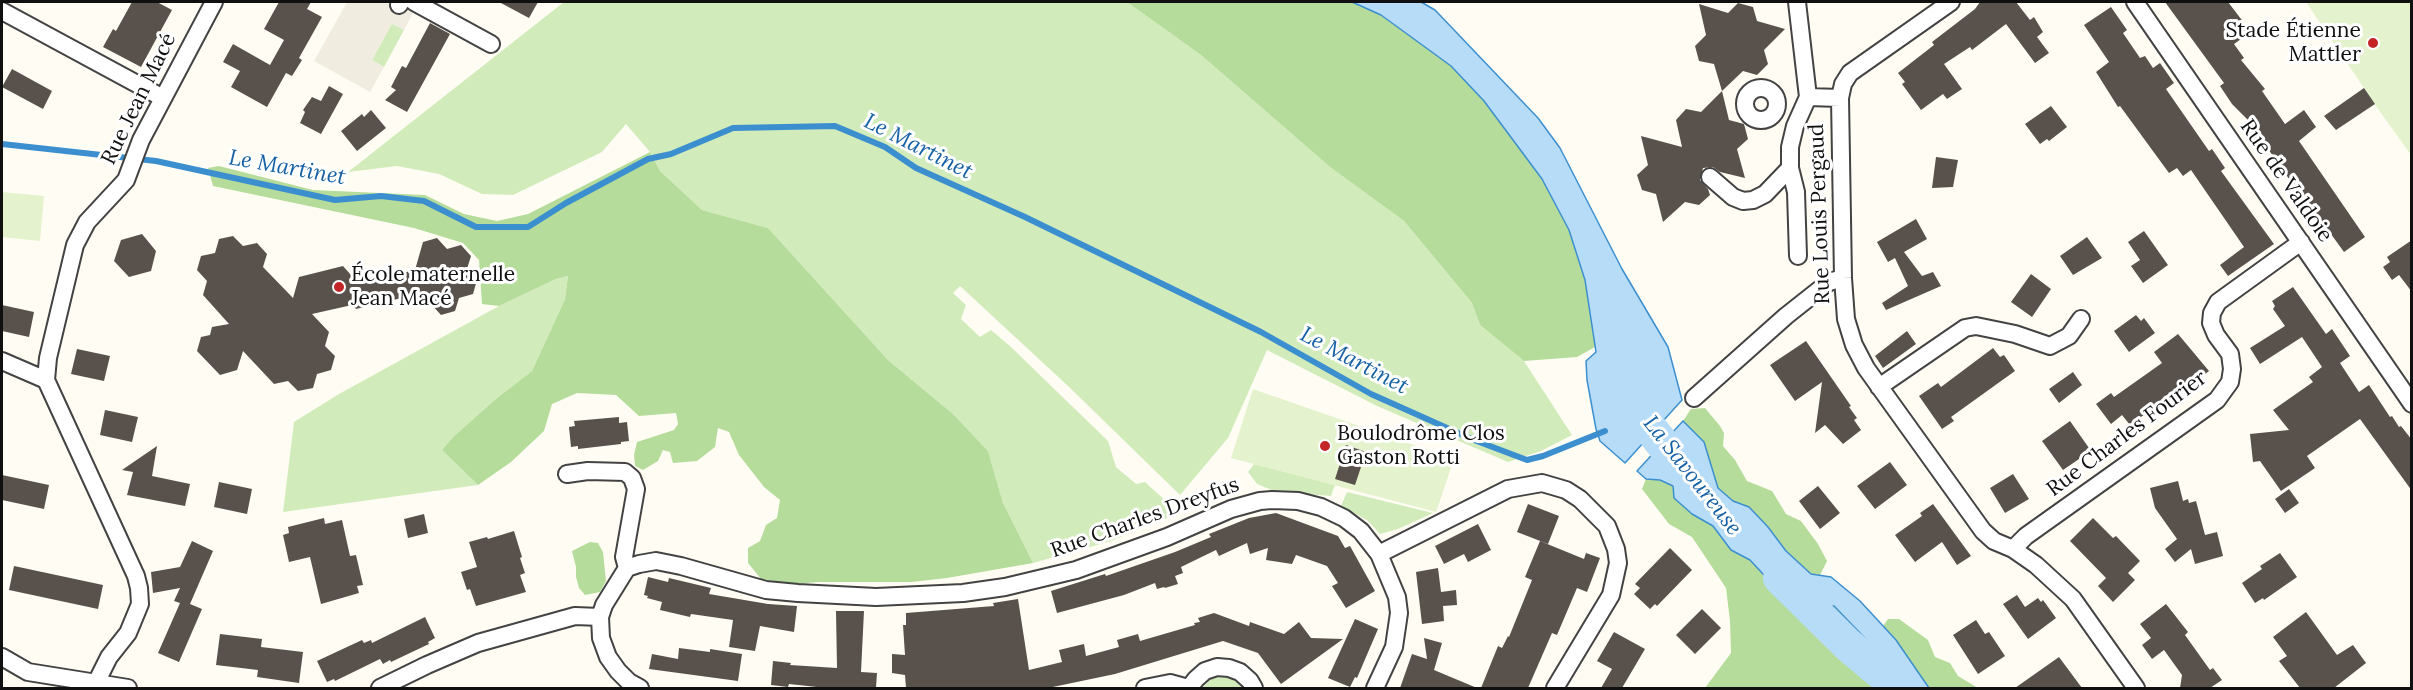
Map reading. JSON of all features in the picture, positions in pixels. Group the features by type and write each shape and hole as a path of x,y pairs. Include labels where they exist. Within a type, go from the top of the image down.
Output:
{"street":[{"name":"Rue Jean Macé","path":"46,380 48,358 75,245 87,222 126,180 138,148 214,2"},
{"path":"1797,2 1805,104 1790,147 1790,168 1796,192 1798,256"},
{"name":"Rue Louis Pergaud","path":"1951,2 1850,73 1843,84 1840,98 1843,278 1846,319 1854,345 1879,387 1983,531 1994,541 2013,549 2036,566 2073,599 2136,688"},
{"name":"Rue de Valdoie","path":"2135,2 2301,242 2406,383 2412,404"},
{"path":"404,3 491,44"},
{"path":"2,11 163,98"},
{"path":"1777,105 1805,104 1840,98"},
{"path":"1710,177 1733,197 1743,201 1753,200 1765,194 1790,168"},
{"name":"Rue Charles Fourier","path":"2013,549 2026,536 2217,400 2230,382 2232,369 2230,354 2216,335 2211,323 2211,313 2218,302 2301,242"},
{"path":"1694,398 1786,316 1829,282 1843,278"},
{"path":"1879,387 1965,328 1976,326 2015,334 2050,346 2069,336 2081,319"},
{"path":"2,361 46,380 122,544 139,588 140,604 128,633 109,657 96,683"},
{"path":"567,474 588,471 625,472 632,478 636,489 624,557 627,568 604,605 600,617 601,638 608,657 629,682 640,688"},
{"path":"1379,554 1508,489 1542,483 1559,488 1580,499 1607,526 1618,563 1611,595 1555,688"},
{"name":"Rue Charles Dreyfus","path":"627,568 656,561 766,590 836,596 876,597 963,593 1005,587 1076,570 1254,502 1298,501 1321,507 1344,518 1361,531 1379,554 1397,597 1399,613 1394,647 1376,688"},
{"path":"380,688 427,664 478,643 575,616 600,617"},
{"path":"2,657 27,672 128,688"},
{"path":"1145,688 1170,683 1189,688 1200,675 1217,668 1229,668 1240,672 1254,688"}],"green space":[{"path":"564,2 1127,2 1201,55 1330,167 1404,221 1472,303 1480,325 1524,361 1572,435 1541,451 1508,462 1377,406 1267,350 1228,438 1180,495 1068,386 960,286 953,293 966,305 961,319 980,337 991,330 1011,347 1108,441 1116,467 1136,484 1145,482 1179,513 1111,541 1033,563 1003,503 988,451 953,414 888,360 768,228 702,210 660,171 650,152 626,124 602,152 513,195 482,194 439,174 397,166 348,172"},
{"path":"1127,2 1356,2 1381,15 1451,66 1484,101 1542,179 1569,230 1585,280 1606,321 1595,347 1577,357 1524,361 1480,325 1472,303 1404,221 1330,167 1201,55"},
{"name":"Stade Étienne Mattler","path":"2306,2 2411,2 2411,155 2378,109"},
{"path":"392,23 404,30 384,67 372,60"},
{"path":"650,152 660,171 702,210 768,228 888,360 953,414 988,451 1003,503 1033,563 912,582 795,584 761,579 748,563 748,548 760,541 766,525 777,518 780,500 764,487 739,455 729,432 718,428 715,447 697,461 673,463 670,452 663,450 658,461 643,470 635,466 634,455 637,442 674,430 678,424 676,413 639,416 616,395 577,393 552,404 544,431 511,462 478,485 442,450 453,437 497,398 532,371 565,299 568,276 556,279 499,306 482,304 479,260 463,243 414,228 213,186 208,168 219,166 313,190 425,195 464,214 497,221 528,214"},
{"path":"2,192 44,196 40,241 2,237"},
{"path":"568,276 565,299 532,371 497,398 453,437 442,450 478,485 283,512 294,422 339,394 499,306 556,279"},
{"name":"Boulodrôme Clos Gaston Rotti","path":"1253,389 1454,459 1436,512 1231,458"},
{"path":"1705,408 1720,426 1724,433 1723,446 1735,460 1747,481 1772,491 1786,514 1801,521 1818,544 1827,561 1820,575 1811,574 1786,551 1749,507 1733,501 1717,487 1704,442 1683,421 1691,409"},
{"path":"1254,464 1335,485 1331,496 1274,491 1257,484 1248,472"},
{"path":"1646,479 1660,480 1673,486 1675,498 1692,514 1713,526 1731,550 1750,560 1774,584 1834,606 1885,659 1891,688 1705,688 1731,653 1726,588 1692,537 1669,524 1642,489"},
{"path":"1347,492 1433,513 1398,529 1380,534 1367,520 1341,506"},
{"path":"590,542 598,543 603,552 606,581 600,592 585,595 579,588 572,551"},
{"path":"1888,619 1899,619 1928,640 1935,657 1950,663 1958,676 1978,688 1929,688 1896,640 1883,626"},
{"path":"1220,676 1236,680 1244,688 1202,688 1211,679"}],"shaded area":[{"path":"347,2 391,2 413,13 404,30 392,24 372,60 384,67 370,92 314,61"}],"water":[{"path":"1352,2 1421,2 1435,10 1538,118 1560,148 1622,269 1668,347 1682,400 1625,463 1600,441 1596,429 1586,361 1596,352 1585,280 1569,230 1542,179 1484,101 1451,66 1381,15"},
{"path":"1683,421 1704,442 1718,488 1733,501 1749,507 1786,551 1811,574 1831,577 1860,601 1896,640 1929,688 1891,688 1885,659 1834,606 1801,615 1750,560 1731,550 1713,526 1692,514 1674,498 1673,486 1660,480 1646,479 1637,471"}],"building":[{"path":"132,2 157,2 172,10 141,67 103,47 113,29 116,31"},
{"path":"279,2 311,2 307,9 322,17 299,58 302,60 292,76 286,73 267,107 231,87 240,71 223,62 233,44 270,65 284,40 264,29"},
{"path":"499,2 538,2 529,18"},
{"path":"1980,2 2016,2 2030,20 2034,17 2043,32 2037,37 2049,53 2035,63 2006,24 1972,50 1970,47 1944,64 1962,89 1947,99 1943,94 1921,110 1902,84 1905,82 1898,73 1934,45 1932,42 1975,9"},
{"path":"2165,2 2228,2 2251,32 2234,44 2244,58 2241,60 2265,89 2262,91 2285,124 2304,110 2316,127 2299,141 2365,237 2344,252 2315,212 2313,213 2247,119 2232,104 2220,86 2224,83"},
{"path":"1738,3 1753,7 1757,21 1785,29 1764,50 1768,64 1757,75 1743,71 1722,91 1714,64 1699,61 1695,46 1706,35 1699,4 1728,13"},
{"path":"2111,7 2127,30 2123,33 2140,58 2145,56 2153,68 2160,63 2174,83 2166,89 2209,151 2212,149 2225,168 2221,171 2274,244 2228,276 2220,265 2244,247 2191,170 2183,176 2177,168 2169,173 2120,106 2118,107 2096,72 2109,62 2084,25"},
{"path":"430,23 450,34 407,112 385,100 396,90 391,87 402,66 406,68"},
{"path":"12,69 52,91 43,109 2,87"},
{"path":"329,86 343,94 321,134 300,123 305,112 303,110 312,97 321,101"},
{"path":"2364,88 2375,104 2336,130 2324,116"},
{"path":"1722,91 1729,120 1744,124 1748,139 1737,149 1745,178 1720,172 1713,167 1703,168 1700,180 1710,195 1699,205 1685,202 1663,222 1656,194 1642,190 1637,175 1648,165 1641,136 1682,147 1676,120 1686,109 1701,112"},
{"path":"2051,106 2067,127 2049,141 2047,139 2040,144 2025,124"},
{"path":"371,110 386,128 357,151 341,131 362,114 364,117"},
{"path":"1936,157 1958,160 1953,187 1932,188"},
{"path":"1916,219 1927,239 1904,252 1922,276 1933,272 1941,286 1886,310 1882,303 1908,286 1895,258 1888,262 1877,242"},
{"path":"2144,231 2168,265 2143,283 2131,266 2140,260 2128,242"},
{"path":"142,234 156,251 151,271 129,277 114,261 121,240"},
{"path":"233,236 243,246 257,243 267,254 263,267 293,298 299,277 343,266 358,283 415,270 423,242 437,238 447,249 461,245 471,256 467,269 477,280 473,294 459,298 455,311 441,315 431,304 416,308 406,297 356,309 352,305 312,314 329,332 325,346 335,356 331,370 317,374 313,388 298,391 288,381 274,384 243,351 237,370 220,375 197,351 201,337 210,335 212,327 229,324 203,295 207,281 197,270 201,256 215,253 219,239"},
{"path":"2087,237 2102,258 2073,275 2060,256"},
{"path":"2412,240 2412,292 2399,275 2392,280 2383,267 2390,262 2387,257"},
{"path":"2031,274 2051,289 2032,317 2011,302"},
{"path":"2293,287 2326,334 2332,329 2350,356 2340,363 2359,392 2369,385 2390,417 2392,416 2412,440 2412,491 2360,419 2307,456 2315,468 2281,491 2260,461 2253,462 2250,434 2289,430 2273,410 2313,382 2309,377 2322,367 2302,337 2260,364 2250,348 2285,326 2273,309 2275,306 2272,301"},
{"path":"2,305 34,312 29,337 2,331"},
{"path":"2136,315 2141,321 2144,318 2155,333 2129,352 2114,331"},
{"path":"1907,331 1916,344 1883,368 1875,356"},
{"path":"2178,334 2209,371 2184,390 2182,387 2130,425 2122,415 2111,424 2096,404 2111,393 2114,397 2162,363 2154,352"},
{"path":"1806,341 1857,418 1854,420 1861,430 1843,444 1825,425 1815,433 1822,382 1795,401 1770,365"},
{"path":"1993,348 2000,357 2004,355 2015,371 1951,417 1954,421 1942,429 1919,396 1938,383 1941,387"},
{"path":"77,349 110,356 104,381 71,374"},
{"path":"2073,372 2082,385 2059,403 2049,389"},
{"path":"105,410 138,417 132,442 100,435"},
{"path":"619,417 619,423 627,422 629,441 578,449 578,446 571,447 569,427 575,426 574,421"},
{"path":"2070,421 2089,448 2080,455 2082,457 2063,470 2042,441"},
{"path":"1346,445 1366,452 1355,485 1335,479"},
{"path":"157,446 152,476 190,484 185,506 127,495 133,472 122,470"},
{"path":"1890,462 1907,485 1875,509 1857,486"},
{"path":"2013,474 2029,499 2005,513 1990,488"},
{"path":"2,475 49,485 44,509 2,500"},
{"path":"2178,481 2183,501 2188,499 2189,503 2196,501 2205,535 2217,532 2223,556 2195,564 2191,549 2175,562 2165,549 2177,539 2155,508 2150,488"},
{"path":"219,482 252,489 247,514 214,507"},
{"path":"1818,486 1840,513 1820,529 1799,501"},
{"path":"2289,489 2299,503 2285,513 2275,499"},
{"path":"1528,504 1559,516 1548,544 1517,532"},
{"path":"1933,504 1971,556 1957,565 1942,542 1915,562 1895,535 1922,516 1920,513"},
{"path":"1276,513 1338,536 1345,548 1350,546 1375,591 1346,608 1332,586 1338,583 1327,566 1296,555 1292,564 1266,560 1268,548 1250,554 1247,543 1219,556 1216,550 1181,567 1183,573 1175,576 1178,584 1157,589 1155,583 1124,595 1057,613 1051,591 1105,574 1106,576 1175,552 1211,537 1209,534 1249,518"},
{"path":"424,514 428,533 408,538 404,519"},
{"path":"324,518 325,524 342,520 350,556 356,555 363,585 357,586 359,593 321,604 310,557 289,562 283,535 289,533 288,527"},
{"path":"2093,518 2113,538 2116,536 2140,561 2128,573 2135,580 2113,602 2098,586 2106,578 2070,541"},
{"path":"1478,524 1491,550 1468,562 1464,554 1444,564 1435,546"},
{"path":"514,531 522,557 520,558 525,573 520,575 526,592 476,606 461,572 477,567 469,542"},
{"path":"192,541 213,551 190,604 202,609 179,662 158,653 180,603 174,601 180,588 153,593 151,572 180,567"},
{"path":"1540,541 1584,559 1586,553 1600,558 1587,592 1577,588 1557,635 1552,633 1528,688 1481,688 1498,646 1502,648 1509,637 1532,580 1525,577"},
{"path":"1670,548 1692,570 1657,606 1655,604 1650,609 1634,594 1640,588 1635,584"},
{"path":"2280,553 2297,577 2264,600 2263,598 2255,603 2242,583 2262,569 2260,566"},
{"path":"14,566 103,585 98,609 9,590"},
{"path":"1438,568 1441,592 1456,590 1457,605 1443,606 1444,621 1422,624 1416,572"},
{"path":"648,577 668,582 669,578 711,588 709,594 768,604 797,606 794,632 760,626 755,651 729,647 733,620 691,614 690,617 660,610 662,602 644,595"},
{"path":"2017,595 2025,607 2038,598 2041,602 2043,600 2056,618 2028,639 2003,604"},
{"path":"1018,599 1029,670 1062,662 1059,650 1084,644 1086,656 1119,647 1117,640 1138,634 1140,641 1195,625 1194,623 1200,622 1198,618 1214,613 1249,626 1250,622 1284,634 1299,622 1311,638 1343,639 1281,684 1258,653 1223,641 1115,674 1048,688 906,688 905,675 892,673 892,654 905,655 903,625 906,625 906,613 994,606 993,603"},
{"path":"2166,604 2188,632 2185,635 2210,670 2213,668 2222,680 2210,688 2180,688 2182,675 2164,650 2152,659 2142,645 2151,638 2140,624"},
{"path":"1702,609 1721,628 1695,654 1676,635"},
{"path":"836,611 864,611 861,672 877,673 876,688 771,685 773,661 791,663 790,665 837,668"},
{"path":"2306,612 2337,655 2353,645 2366,663 2334,688 2300,688 2279,661 2287,656 2273,637"},
{"path":"425,617 435,638 428,642 429,644 391,662 390,660 383,664 380,659 335,681 334,679 327,682 317,661 362,640 364,643 371,640 372,643"},
{"path":"1355,619 1378,629 1357,678 1355,677 1350,687 1328,678"},
{"path":"1976,620 1985,634 1989,632 2005,656 1978,674 1953,635"},
{"path":"1614,632 1645,649 1622,688 1601,688 1612,669 1597,661"},
{"path":"220,634 262,639 261,647 303,652 299,683 257,677 258,670 216,665"},
{"path":"1424,638 1442,643 1434,670 1477,688 1400,688 1412,654 1427,659"},
{"path":"679,648 710,652 710,649 742,654 738,681 649,669 652,654 678,659"},
{"path":"2059,657 2082,688 2015,688"}],"waterway":[{"name":"Le Martinet","path":"2,144 156,161 335,200 381,196 424,201 476,227 528,227 566,203 648,159 671,154 733,128 835,126 885,147 916,168 1025,217 1261,332 1371,394 1474,440 1527,460 1543,456 1605,431"},
{"name":"La Savoureuse","path":"1639,390 1642,418 1692,481"},
{"name":"La Savoureuse","path":"1780,578 1848,645 1899,688"}],"place":[{"name":"Stade Étienne Mattler","path":"2373,43"},
{"name":"École maternelle Jean Macé","path":"339,287"},
{"name":"Boulodrôme Clos Gaston Rotti","path":"1325,446"}]}
